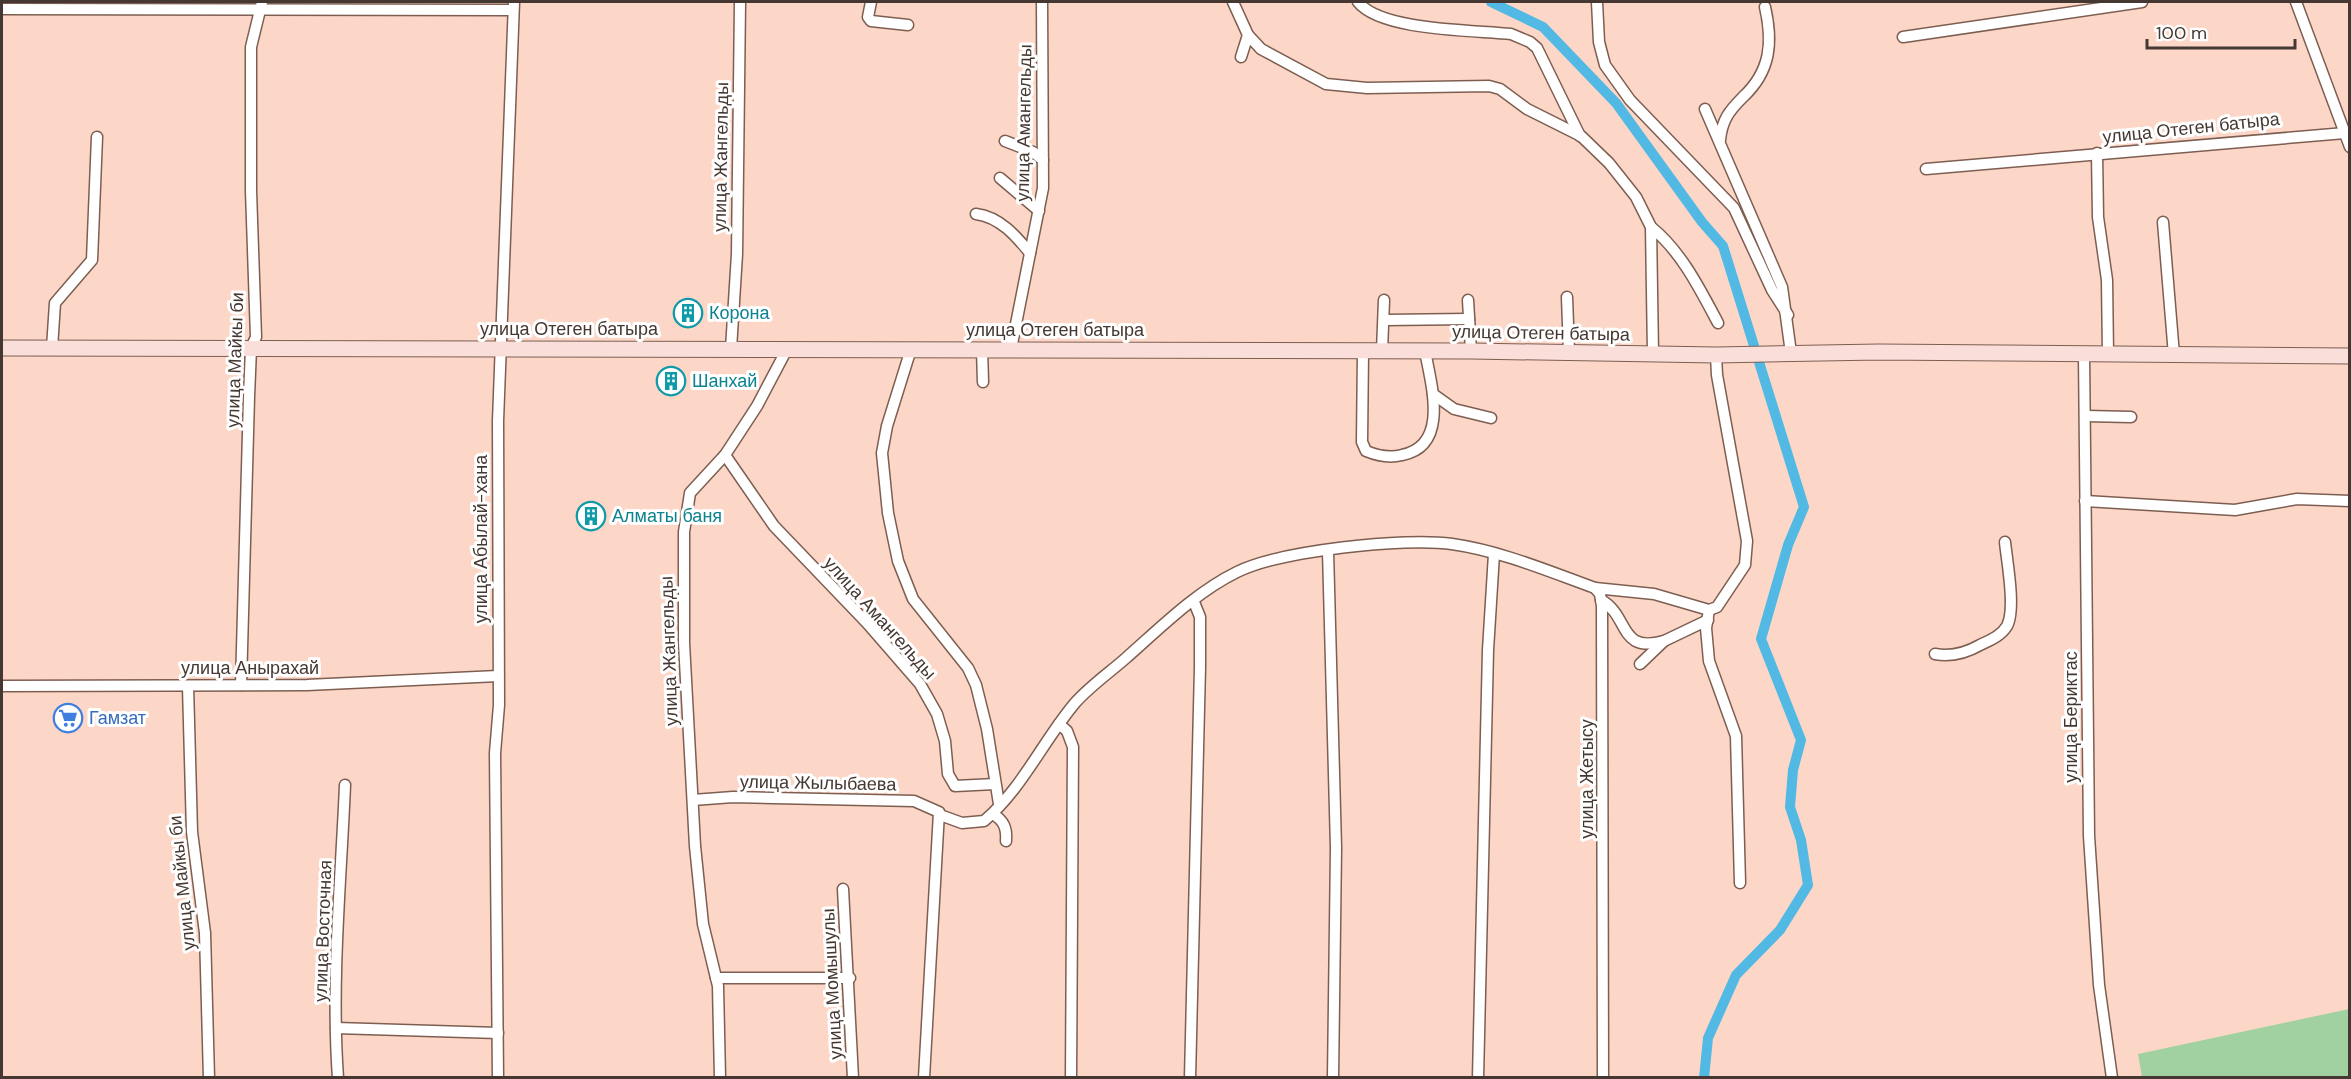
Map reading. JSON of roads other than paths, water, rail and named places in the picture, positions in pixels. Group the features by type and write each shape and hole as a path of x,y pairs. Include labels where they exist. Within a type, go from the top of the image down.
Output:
{"main road":[{"name":"улица Отеген батыра","path":"2,348 786,351 1011,349 1471,351 1716,355 1791,353 2349,356"}],"street":[{"name":"улица Жангельды","path":"731,349 737,254 740,2"},
{"path":"871,2 868,17 871,21 908,25"},
{"name":"улица Амангельды","path":"1011,349 1040,212 1043,160 1042,2"},
{"path":"1233,2 1248,35 1261,49 1336,87 1489,86 1500,89 1527,110 1581,136"},
{"path":"1358,2 1363,8 1384,20 1510,34 1530,42 1537,48 1581,136 1623,180 1636,197 1651,227 1653,354"},
{"path":"1597,2 1599,42 1605,65 1630,100 1734,208 1772,290 1788,315"},
{"path":"1903,37 2142,2"},
{"path":"2296,2 2349,147"},
{"path":"2,9 261,5 514,6"},
{"name":"улица Майкы би","path":"242,685 250,348 256,337 251,191 251,48 261,5"},
{"name":"улица Абылай-хана","path":"498,1077 495,871 498,421 514,6"},
{"path":"1720,140 1725,117 1754,84 1771,47 1765,7"},
{"path":"1241,57 1248,35"},
{"path":"1705,109 1782,286 1788,315 1791,353"},
{"name":"улица Отеген батыра","path":"2108,355 2107,280 2098,217 2097,153 2345,133"},
{"path":"52,348 55,303 88,266 92,251 97,137"},
{"path":"1005,141 1033,152 1043,160"},
{"path":"1926,170 2097,153"},
{"path":"1000,178 1040,212"},
{"path":"976,214 989,215 1014,233 1030,253"},
{"path":"2163,222 2174,355"},
{"path":"1651,227 1663,236 1688,270 1718,323"},
{"path":"1567,297 1569,352"},
{"path":"1382,351 1384,300"},
{"path":"1468,300 1471,351"},
{"path":"1385,320 1469,319"},
{"path":"912,349 887,426 882,453 888,513 898,561 913,599 968,668 976,685 987,729 995,784 996,809 1006,828 1006,841"},
{"path":"982,349 983,382"},
{"name":"улица Жангельды","path":"720,1077 716,978 703,924 693,800 684,643 684,532 690,493 725,455 757,406 786,351"},
{"path":"1363,351 1362,442 1366,451 1377,456 1413,453 1426,441 1434,423 1433,394 1425,351"},
{"path":"1640,664 1664,641 1717,608 1735,582 1748,555 1717,375 1716,355"},
{"name":"улица Бериктас","path":"2084,355 2089,836 2100,985 2112,1077"},
{"path":"1433,394 1454,409 1491,418"},
{"path":"2086,416 2131,417"},
{"name":"улица Амангельды","path":"725,455 774,526 867,623 920,684 937,714 945,741 950,781 955,786 967,787 995,784"},
{"path":"2085,501 2235,510 2297,499 2349,501"},
{"path":"996,809 1017,788 1041,747 1075,703 1101,678 1194,602 1235,573 1251,566 1328,551 1428,541 1494,554 1595,588 1654,594 1708,615"},
{"path":"1935,654 1947,656 1970,651 1999,635 2007,625 2011,603 2006,542"},
{"path":"1328,551 1336,848 1333,1077"},
{"path":"1478,1077 1488,650 1494,554"},
{"name":"улица Жетысу","path":"1595,588 1600,600 1604,706 1603,1077"},
{"path":"1600,600 1610,605 1631,640 1644,645 1664,641"},
{"path":"1190,1077 1200,667 1200,617 1194,602"},
{"path":"1708,615 1709,661 1736,736 1740,882"},
{"name":"улица Анырахай","path":"2,686 307,685 498,676"},
{"name":"улица Майкы би","path":"188,686 192,832 205,933 209,1077"},
{"path":"1059,724 1067,731 1073,747 1071,1077"},
{"name":"улица Восточная","path":"338,1077 336,1028 345,785"},
{"name":"улица Жылыбаева","path":"693,800 733,797 914,801 939,817 973,823 984,821 996,809"},
{"path":"924,1077 939,817"},
{"name":"улица Момышулы","path":"843,889 854,1077"},
{"path":"716,978 850,978"},
{"path":"336,1028 498,1033"}],"waterway":[{"path":"1491,2 1543,27 1616,103 1702,222 1723,246 1804,507 1788,545 1761,639 1801,740 1793,770 1790,807 1801,840 1808,885 1780,930 1736,975 1708,1038 1704,1078"}],"place":[{"name":"Корона","path":"688,313"},
{"name":"Шанхай","path":"671,381"},
{"name":"Алматы баня","path":"591,516"},
{"name":"Гамзат","path":"68,718"}]}
